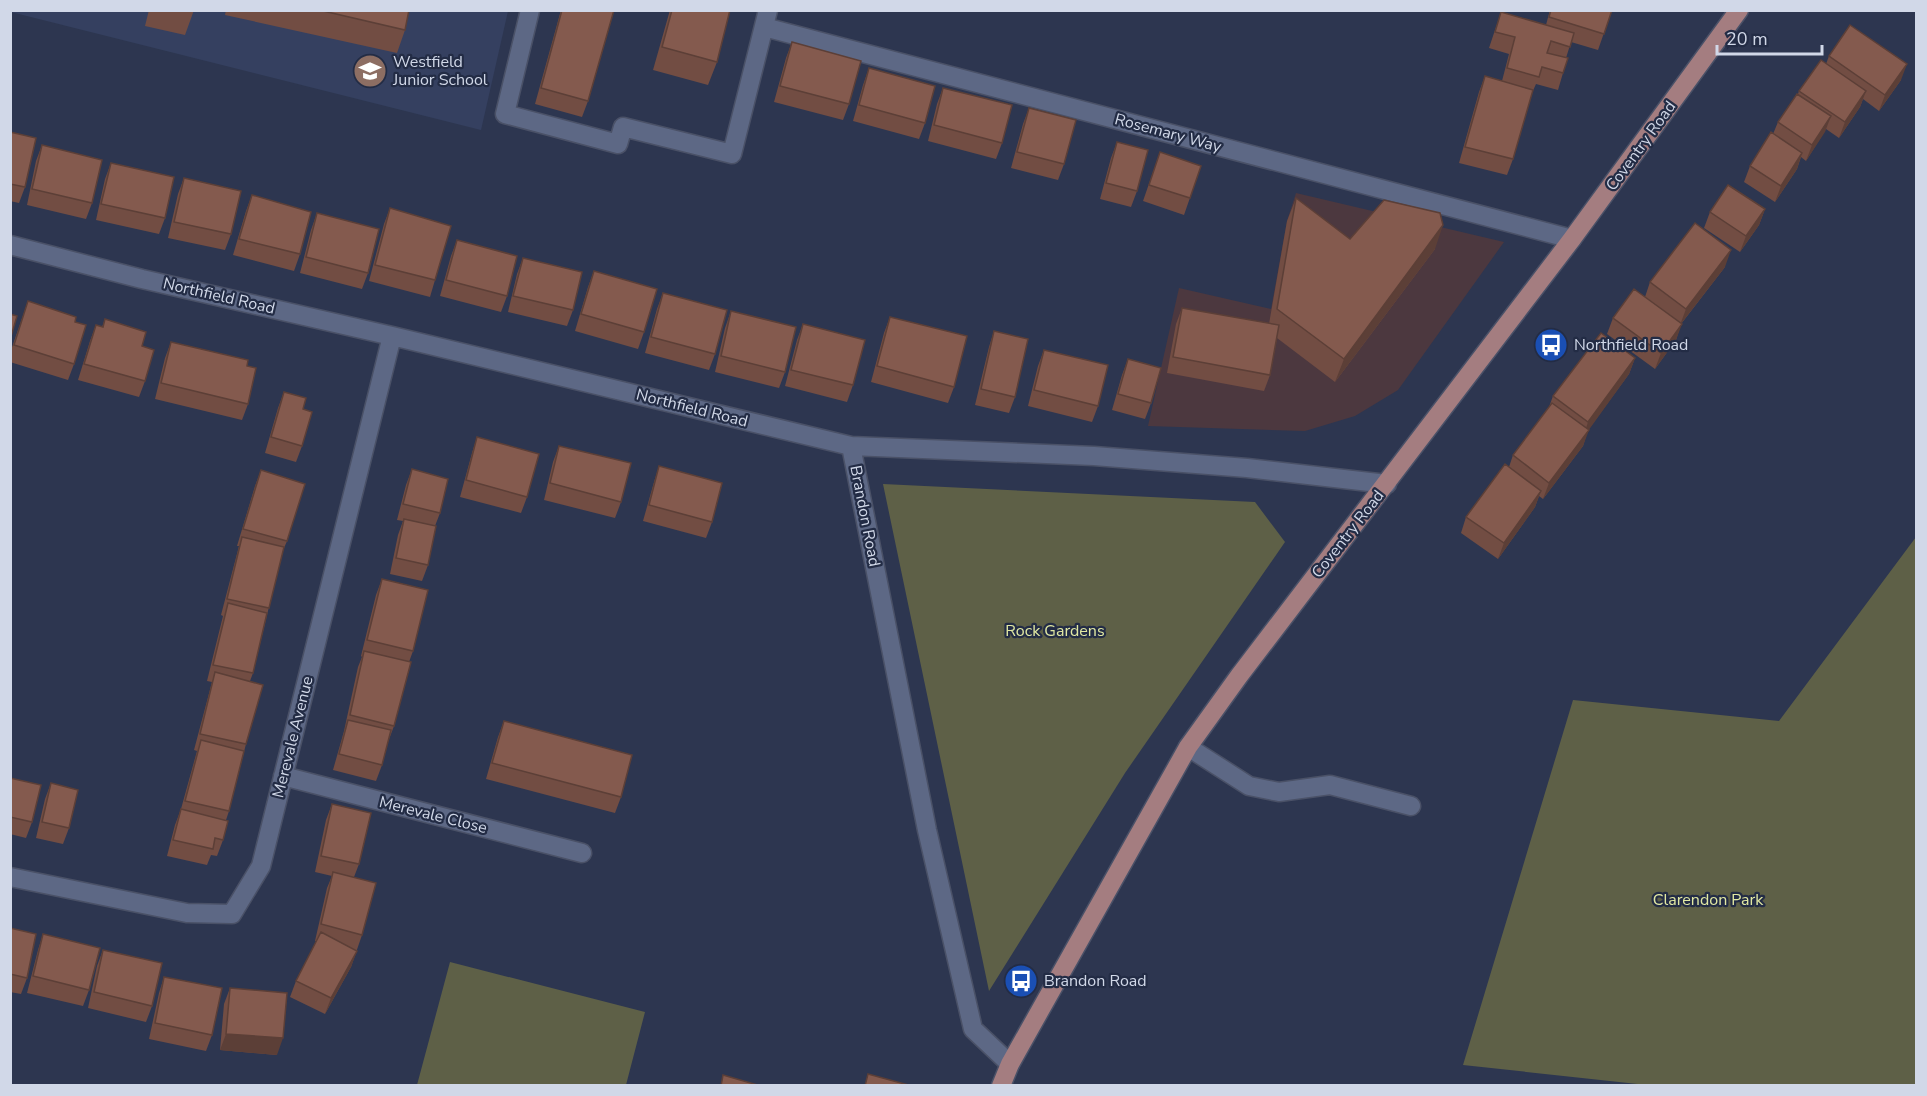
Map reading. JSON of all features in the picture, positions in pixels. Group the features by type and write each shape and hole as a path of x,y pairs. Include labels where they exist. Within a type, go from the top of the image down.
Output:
{"main road":[{"name":"Coventry Road","path":"1001,1086 1010,1064 1188,747 1239,676 1572,239 1740,10"}],"street":[{"path":"530,10 505,114 618,144 623,127 732,154 766,19"},
{"name":"Rosemary Way","path":"766,19 1572,239"},
{"name":"Northfield Road","path":"10,245 851,446 1094,456 1247,468 1387,484"},
{"name":"Merevale Avenue","path":"10,877 187,913 232,914 261,866 392,336"},
{"name":"Brandon Road","path":"851,446 927,830 973,1029 1010,1064"},
{"path":"1188,747 1249,786 1279,792 1330,785 1411,806"},
{"name":"Merevale Close","path":"283,776 582,853"}],"shaded area":[{"name":"Westfield Junior School","path":"10,11 508,11 481,130"},
{"path":"1296,193 1504,242 1398,390 1355,416 1305,431 1148,426 1179,288 1271,309 1287,221"}],"green space":[{"name":"Rock Gardens","path":"883,484 1255,502 1285,542 1125,773 989,991"},
{"name":"Clarendon Park","path":"1916,537 1916,1085 1656,1086 1463,1065 1573,700 1779,721"},
{"path":"450,962 645,1012 626,1085 417,1085"}],"building":[{"path":"319,10 409,10 405,30"},
{"path":"562,10 614,10 588,101 541,88"},
{"path":"672,10 730,10 717,62 662,47"},
{"path":"1551,10 1612,10 1604,34 1549,17"},
{"path":"1501,12 1574,33 1570,47 1551,41 1547,53 1568,58 1563,73 1542,67 1539,77 1507,68 1515,37 1495,32"},
{"path":"1850,25 1907,64 1885,95 1829,56"},
{"path":"792,42 861,61 849,104 780,86"},
{"path":"1821,60 1866,91 1845,122 1799,91"},
{"path":"869,68 935,86 925,123 859,105"},
{"path":"1485,76 1533,90 1513,159 1465,147"},
{"path":"943,88 1012,105 1002,143 934,125"},
{"path":"1797,94 1831,116 1812,145 1778,122"},
{"path":"1029,108 1076,120 1064,164 1017,152"},
{"path":"10,132 36,138 25,187 10,184"},
{"path":"1771,132 1802,153 1781,186 1750,166"},
{"path":"1117,142 1148,150 1137,191 1106,183"},
{"path":"42,145 102,160 92,203 32,189"},
{"path":"1160,152 1201,166 1190,198 1149,185"},
{"path":"111,163 174,177 165,218 101,204"},
{"path":"184,178 241,191 231,234 174,222"},
{"path":"1728,185 1765,209 1746,236 1710,212"},
{"path":"252,195 311,212 300,254 239,239"},
{"path":"1296,198 1350,239 1384,200 1440,213 1443,225 1344,359 1277,309"},
{"path":"390,208 451,226 435,280 375,265"},
{"path":"317,213 379,229 368,273 306,257"},
{"path":"1695,223 1731,250 1686,309 1650,282"},
{"path":"457,240 517,256 507,296 446,280"},
{"path":"523,258 582,272 573,310 513,296"},
{"path":"594,271 657,289 644,332 581,314"},
{"path":"1634,289 1682,324 1661,353 1613,318"},
{"path":"663,293 727,310 715,354 651,337"},
{"path":"28,301 76,317 75,322 86,325 74,364 14,345"},
{"path":"1182,308 1279,325 1270,375 1173,357"},
{"path":"731,311 796,327 785,372 721,356"},
{"path":"10,314 17,316 10,340"},
{"path":"890,317 967,336 954,387 877,366"},
{"path":"105,319 146,332 142,346 154,350 145,381 84,364 96,325 103,327"},
{"path":"803,324 865,340 853,385 791,370"},
{"path":"994,331 1028,339 1015,397 981,389"},
{"path":"1601,333 1635,358 1588,422 1553,396"},
{"path":"171,342 248,360 247,366 256,368 248,404 161,383"},
{"path":"1044,350 1108,365 1098,406 1034,390"},
{"path":"1128,359 1161,368 1151,403 1118,394"},
{"path":"284,392 306,398 303,409 312,412 302,446 271,437"},
{"path":"1552,403 1589,430 1549,483 1513,455"},
{"path":"477,437 539,454 527,497 466,480"},
{"path":"559,446 631,463 621,502 550,483"},
{"path":"1505,464 1541,491 1504,543 1466,517"},
{"path":"659,466 722,483 712,522 649,505"},
{"path":"412,469 448,479 440,513 403,504"},
{"path":"261,470 305,484 287,541 243,529"},
{"path":"404,519 436,526 428,565 396,558"},
{"path":"242,537 284,547 269,608 227,599"},
{"path":"382,579 428,590 413,651 367,640"},
{"path":"228,603 267,613 253,673 213,665"},
{"path":"364,651 411,662 394,726 350,715"},
{"path":"215,672 263,685 246,744 200,734"},
{"path":"348,720 391,730 382,765 339,754"},
{"path":"504,721 632,755 621,797 492,763"},
{"path":"201,740 244,751 229,811 185,801"},
{"path":"10,778 41,785 32,822 10,817"},
{"path":"51,783 78,790 69,828 42,822"},
{"path":"332,804 371,813 359,864 321,856"},
{"path":"181,809 228,821 223,840 215,838 213,849 173,840"},
{"path":"333,872 376,883 362,935 321,924"},
{"path":"10,928 36,934 27,978 10,974"},
{"path":"321,932 357,951 331,998 296,981"},
{"path":"43,934 100,948 89,990 33,976"},
{"path":"103,950 162,963 152,1006 94,992"},
{"path":"164,977 222,988 212,1035 155,1023"},
{"path":"230,988 287,993 283,1038 226,1034"},
{"path":"868,1074 912,1086 865,1086"},
{"path":"723,1075 761,1086 721,1086"}],"place":[{"name":"Westfield Junior School","path":"370,71"},
{"name":"Northfield Road","path":"1551,345"},
{"name":"Brandon Road","path":"1021,981"}]}
